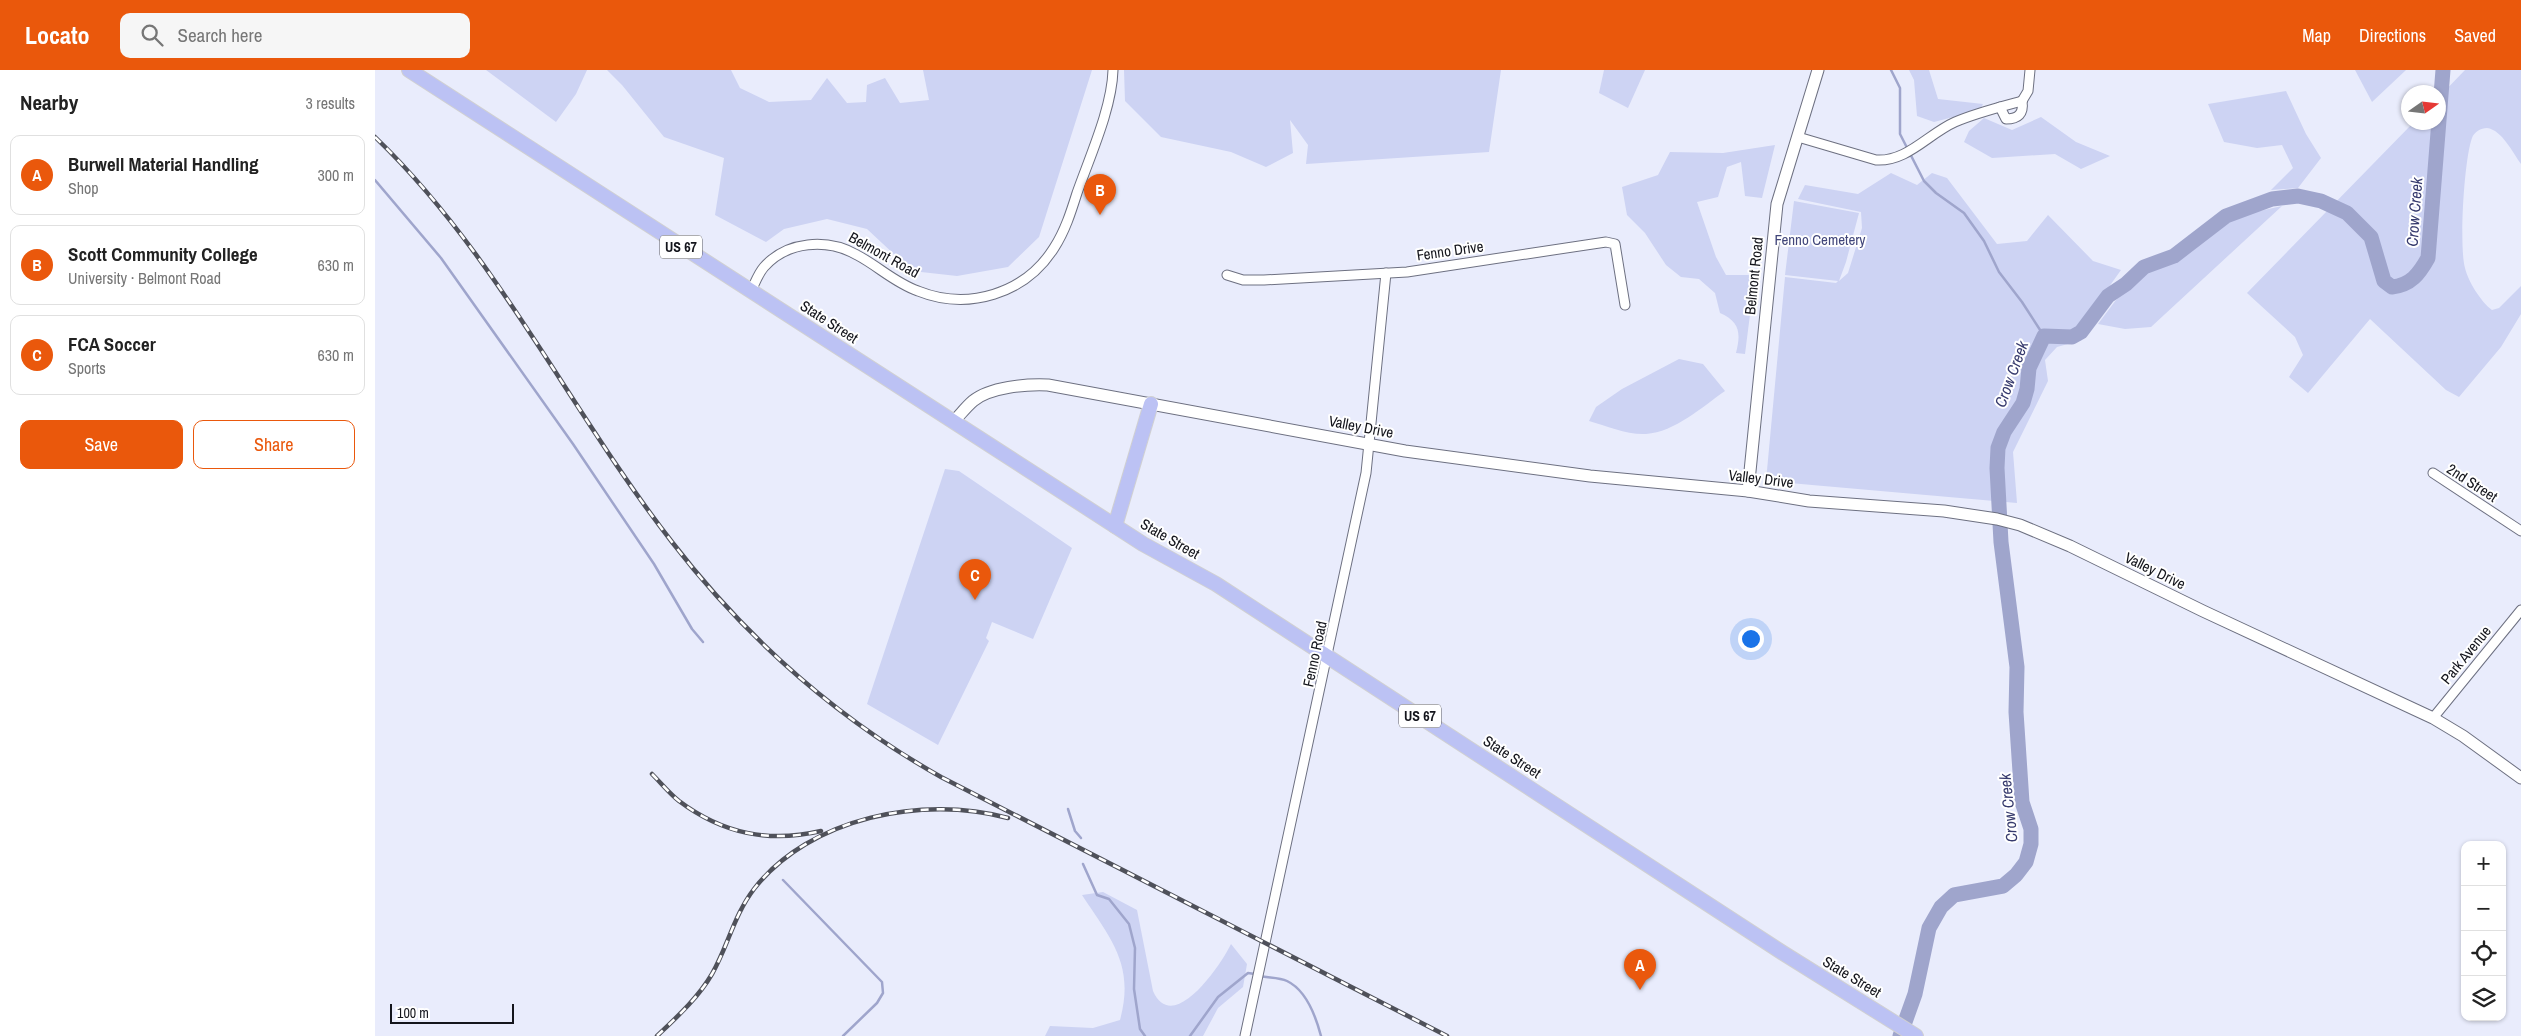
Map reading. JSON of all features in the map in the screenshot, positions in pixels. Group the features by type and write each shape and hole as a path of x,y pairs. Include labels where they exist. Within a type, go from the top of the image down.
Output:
{"main road":[{"name":"State Street","path":"409,70 1115,526 1216,584 1783,953 1883,1014 1915,1036"},
{"path":"1115,526 1151,404"}],"street":[{"name":"Belmont Road","path":"751,290 763,268 779,254 797,246 819,243 838,246 857,254 901,284 941,298 956,300 984,298 1007,290 1031,274 1044,262 1065,227 1109,102 1113,70"},
{"name":"Belmont Road","path":"1748,491 1780,190 1818,70"},
{"path":"2000,107 2006,118 2013,119 2020,115 2023,109 2022,101 2028,91 2030,70"},
{"path":"1798,137 1876,160 1889,160 1911,150 1957,121 2022,101"},
{"name":"Fenno Drive","path":"1227,275 1243,280 1264,280 1386,273 1606,242 1615,244 1625,305"},
{"name":"Fenno Road","path":"1245,1036 1328,657 1366,473 1386,273"},
{"name":"Valley Drive","path":"954,422 974,400 1015,385 1048,385 1370,443 1405,451 1590,476 1748,491 1809,500 1982,516 2020,525 2070,546 2211,615 2433,718 2463,736 2521,778"},
{"name":"2nd Street","path":"2433,474 2521,531"},
{"name":"Park Avenue","path":"2433,718 2521,610"}],"green space":[{"path":"486,70 587,70 576,94 556,122"},
{"path":"607,70 731,70 740,88 769,102 811,100 827,78 847,103 866,102 867,85 885,78 900,103 929,100 923,70 1092,70 1039,237 1008,267 957,276 912,271 867,229 827,219 784,229 766,242 715,215 724,158 664,137 622,85"},
{"path":"1124,70 1501,70 1489,152 1306,164 1308,145 1290,120 1293,153 1266,167 1231,152 1161,137 1125,101"},
{"path":"1604,70 1645,70 1628,108 1599,93"},
{"path":"1909,70 1929,70 1938,99 1983,104 1980,110 1934,122 1917,116 1914,80"},
{"path":"2355,70 2406,70 2372,102"},
{"path":"2465,70 2521,70 2521,164 2498,133 2487,128 2474,134 2469,149 2467,165 2463,203 2462,242 2465,268 2469,279 2475,291 2484,302 2492,310 2499,308 2521,286 2521,314 2501,347 2459,397 2446,390 2370,319 2308,393 2289,377 2303,355 2295,337 2247,293 2406,130 2446,130 2446,90"},
{"path":"2286,91 2306,134 2321,158 2298,188 2271,190 2293,168 2282,145 2257,148 2224,142 2208,104"},
{"path":"2041,117 2076,142 2110,156 2081,169 2055,154 1992,158 1964,142 1969,131 1984,118 2012,130"},
{"path":"1775,145 1762,198 1745,196 1741,162 1727,167 1718,197 1697,202 1716,257 1726,275 1755,275 1745,354 1736,353 1737,329 1732,320 1720,313 1715,293 1699,279 1681,277 1666,265 1645,233 1627,215 1622,187 1658,175 1670,152 1723,153"},
{"name":"Fenno Cemetery","path":"1891,173 1917,185 1932,173 1947,178 1997,244 2027,241 2048,215 2093,261 2121,270 2084,322 2082,340 2057,347 2045,360 2048,381 2013,452 2017,503 1766,481 1785,277 1836,283 1838,281 1785,275 1794,201 1859,213 1839,281 1848,273 1862,228 1861,212 1798,199 1805,185 1858,194"},
{"path":"2282,206 2151,327 2125,329 2098,324 2116,300 2149,271 2184,255 2237,216"},
{"path":"1679,359 1703,364 1725,391 1688,418 1657,432 1646,434 1632,433 1589,421 1596,407 1622,389"},
{"path":"945,469 959,471 1072,548 1033,639 992,622 986,638 989,641 938,745 867,704"},
{"path":"1103,892 1137,910 1153,991 1162,1003 1172,1006 1184,1001 1196,992 1217,967 1231,944 1247,964 1243,987 1218,1008 1203,1036 1045,1036 1050,1026 1093,1028 1120,1020 1124,1001 1122,968 1111,939 1082,895"}],"waterway":[{"path":"1891,70 1900,88 1900,134 1924,181 1936,193 1964,213 1984,241 1999,272 2022,302 2044,336"},
{"name":"Crow Creek","path":"1900,1036 1915,994 1929,928 1941,907 1954,895 2003,886 2016,875 2026,862 2031,844 2031,829 2022,802 2016,712 2017,667 2001,542 1997,468 1998,448 2004,432 2023,403 2027,389 2029,368 2044,336 2072,337 2081,332 2108,296 2126,284 2144,267 2174,256 2226,216 2272,199 2298,196 2321,201 2347,213 2371,237 2384,281 2392,287 2404,284 2414,278 2428,258 2443,70"},
{"path":"375,180 441,258 573,444 654,564 692,629 703,642"},
{"path":"1068,809 1075,831 1081,838"},
{"path":"1083,864 1097,895 1109,899 1129,924 1135,948 1134,989 1140,1029 1145,1036"},
{"path":"783,880 882,982 883,993 877,1003 843,1036"},
{"path":"1190,1036 1218,997 1248,973 1255,974"},
{"path":"1260,976 1277,978 1294,985 1305,997 1321,1036"}],"railway":[{"path":"375,137 418,182 458,231 531,334 635,492 700,577 762,643 829,702 902,754 941,777 1447,1036"},
{"path":"652,774 679,801 712,821 730,828 747,833 783,836 821,831"},
{"path":"657,1036 687,1007 712,974 741,909 754,889 778,864 805,844 837,829 870,818 905,811 940,809 975,811 1008,818"}],"place":[{"name":"Scott Community College","path":"1100,215"},
{"name":"FCA Soccer","path":"975,600"},
{"name":"Burwell Material Handling","path":"1640,990"}]}
